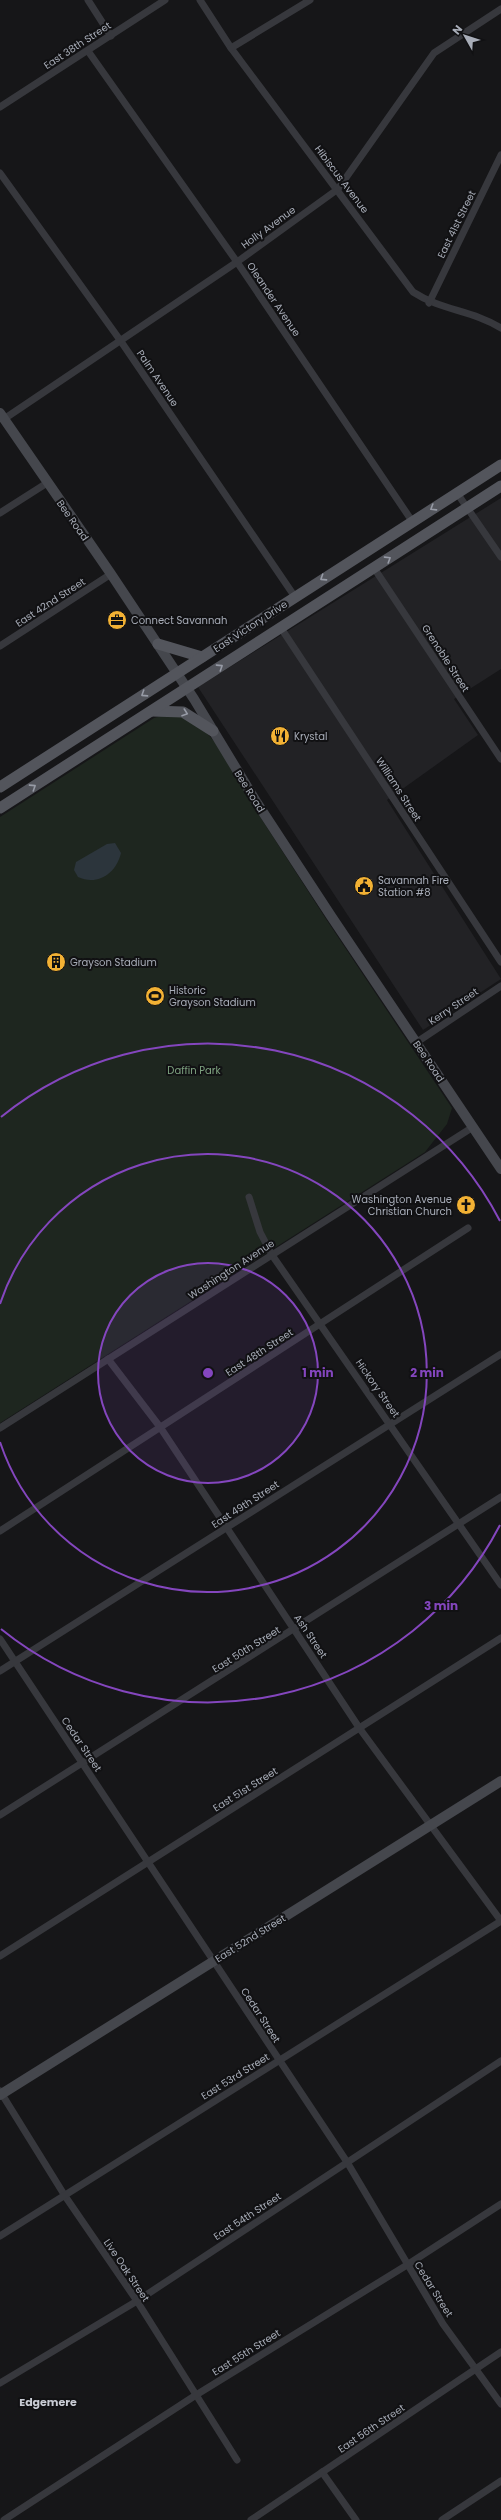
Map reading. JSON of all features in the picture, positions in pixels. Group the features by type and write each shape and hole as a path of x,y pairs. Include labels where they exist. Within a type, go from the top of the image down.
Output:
{"main road":[{"name":"Bee Road","path":"2,416 158,644 330,916 417,1042 501,1169"},
{"name":"East Victory Drive","path":"0,787 501,464"},
{"name":"East Victory Drive","path":"0,808 501,486"},
{"path":"158,644 202,657"},
{"path":"151,711 183,712 213,731"},
{"name":"East 52nd Street","path":"1,2093 501,1781"}],"street":[{"path":"88,0 111,36"},
{"name":"East 38th Street","path":"0,107 165,0"},
{"name":"Hibiscus Avenue","path":"200,0 231,48 338,189 413,292 429,303 486,319 501,328"},
{"path":"231,48 310,0"},
{"name":"Holly Avenue","path":"2,416 237,262 338,189 434,53 501,9"},
{"name":"Oleander Avenue","path":"88,51 237,262 412,521"},
{"name":"East 41st Street","path":"429,303 501,155"},
{"name":"Palm Avenue","path":"0,173 120,340 295,597"},
{"path":"0,513 47,483"},
{"path":"457,493 501,557"},
{"name":"Grenoble Street","path":"374,568 501,759"},
{"name":"East 42nd Street","path":"0,646 111,574"},
{"name":"Williams Street","path":"281,628 501,962"},
{"name":"Kerry Street","path":"417,1042 501,986"},
{"name":"Washington Avenue","path":"0,1428 473,1127"},
{"name":"Hickory Street","path":"249,1198 260,1232 272,1255 460,1523 501,1585"},
{"name":"East 48th Street","path":"0,1531 468,1228"},
{"name":"East 49th Street","path":"0,1671 501,1354"},
{"name":"Ash Street","path":"108,1359 160,1428 360,1729 432,1825 501,1921"},
{"name":"East 50th Street","path":"0,1815 295,1630 501,1497"},
{"name":"East 51st Street","path":"0,1956 360,1729 501,1638"},
{"name":"Cedar Street","path":"0,1639 347,2162 443,2324 501,2404"},
{"name":"East 53rd Street","path":"0,2236 501,1921"},
{"name":"East 54th Street","path":"0,2383 137,2301 501,2061"},
{"name":"Live Oak Street","path":"1,2093 65,2196 137,2301 237,2460"},
{"name":"East 55th Street","path":"4,2520 196,2395 407,2265 501,2204"},
{"name":"East 56th Street","path":"251,2520 501,2352"},
{"path":"322,2472 356,2520"},
{"path":"442,2520 501,2481"}],"shaded area":[{"path":"501,498 501,669 454,699 478,735 387,800 501,979 423,1030 198,687"},
{"path":"115,843 121,853 115,867 110,872 99,879 92,880 78,877 74,870 76,862 107,844"}],"green space":[{"name":"Daffin Park","path":"168,714 176,714 197,722 220,748 257,812 326,919 452,1108 447,1124 425,1152 0,1423 0,817 154,718"}],"place":[{"name":"Connect Savannah","path":"117,620"},
{"name":"Krystal","path":"280,736"},
{"name":"Savannah Fire Station #8","path":"364,886"},
{"name":"Grayson Stadium","path":"56,962"},
{"name":"Historic Grayson Stadium","path":"155,996"},
{"name":"Washington Avenue Christian Church","path":"466,1205"}],"district":[{"name":"Edgemere","path":"48,2402"}]}
